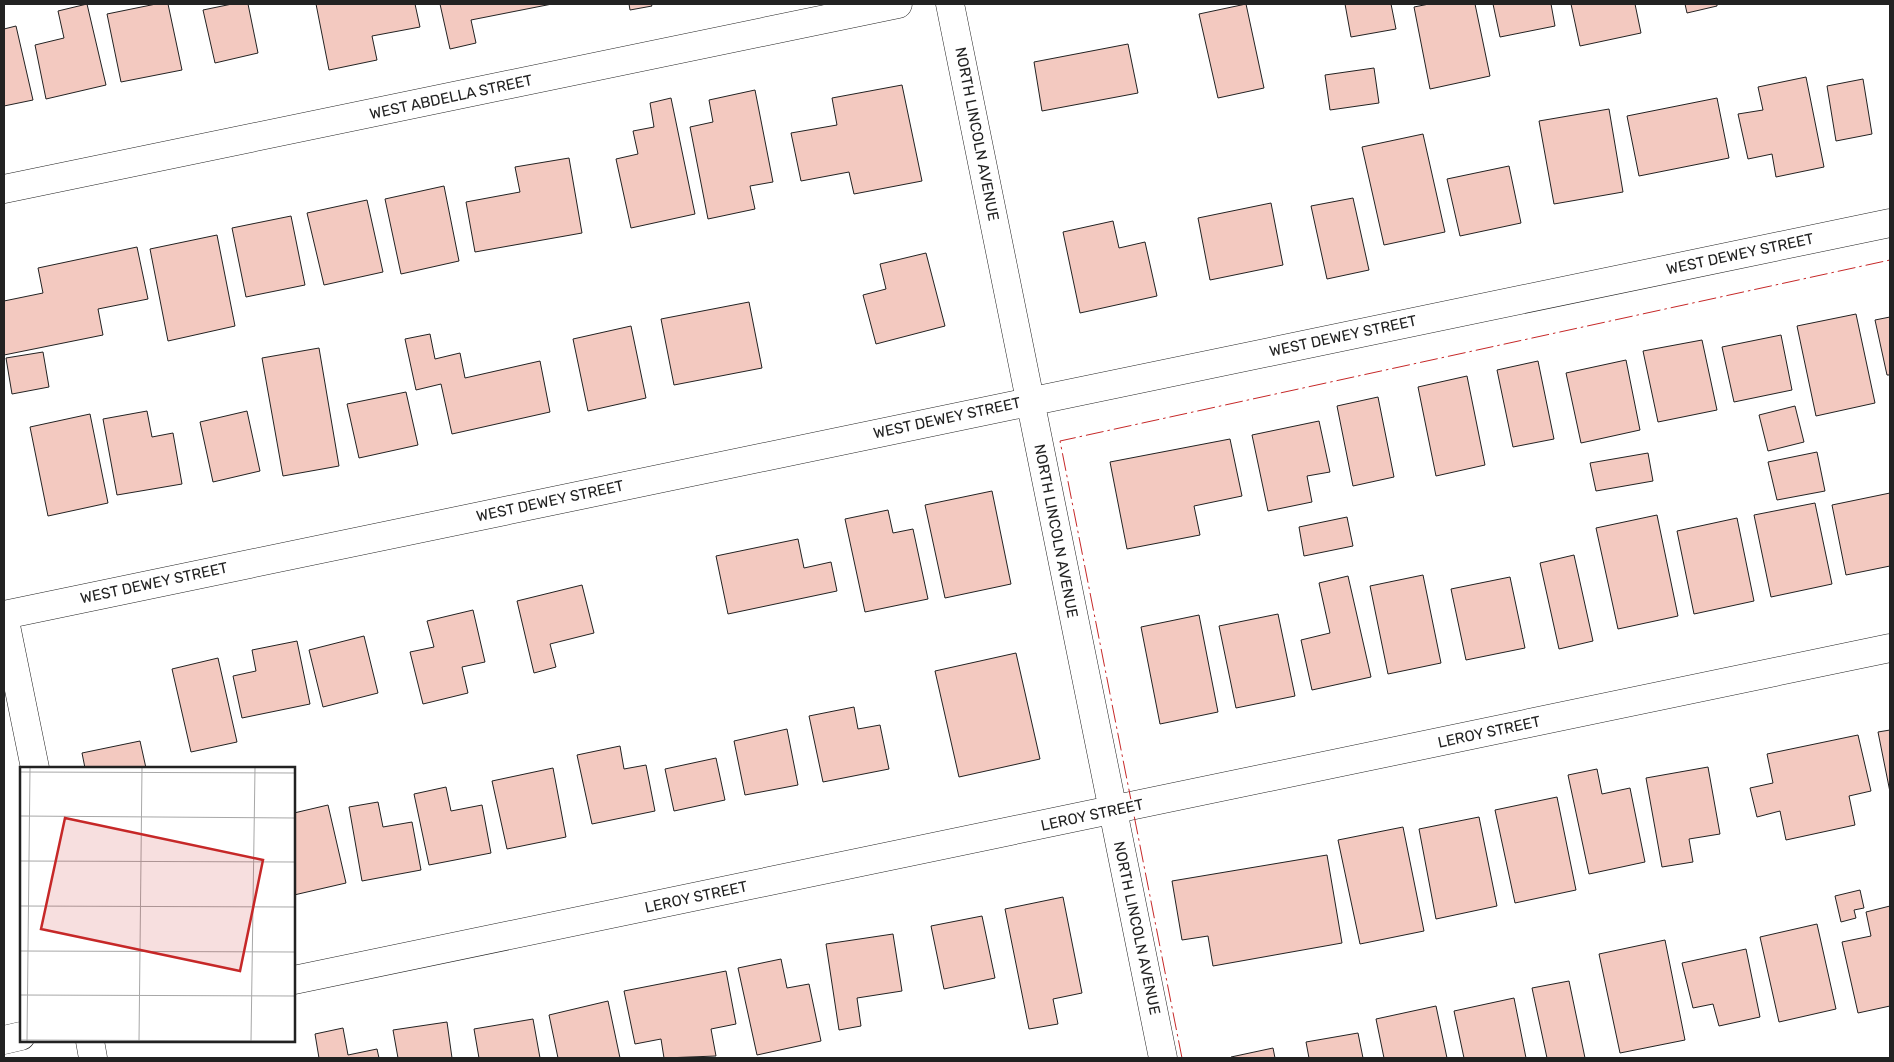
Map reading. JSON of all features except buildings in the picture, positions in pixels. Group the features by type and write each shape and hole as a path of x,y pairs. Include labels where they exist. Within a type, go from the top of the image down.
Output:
{"street":[{"name":"WEST ABDELLA STREET","path":"4,189 898,4"},
{"name":"NORTH LINCOLN AVENUE","path":"950,4 1163,1058"},
{"name":"WEST DEWEY STREET","path":"4,615 1890,223"},
{"path":"4,615 35,767"},
{"name":"LEROY STREET","path":"295,980 1890,648"},
{"path":"4,1040 20,1036"},
{"path":"90,1042 93,1058"}],"power":[{"path":"1182,1058 1060,441 1890,260"}]}
